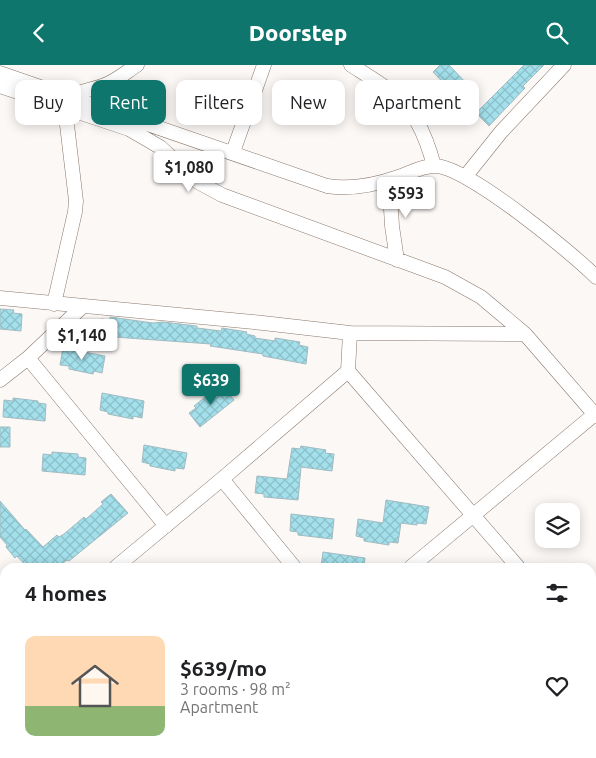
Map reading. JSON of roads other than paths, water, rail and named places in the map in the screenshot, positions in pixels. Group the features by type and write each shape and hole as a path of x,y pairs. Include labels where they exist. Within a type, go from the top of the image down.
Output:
{"street":[{"path":"81,91 103,86 137,65"},
{"path":"233,152 264,65"},
{"path":"351,65 394,93 406,105 428,143 434,166"},
{"path":"465,177 501,132 564,65"},
{"path":"0,73 16,80"},
{"path":"0,86 15,90"},
{"path":"81,106 233,152 327,186 359,188 396,178 421,168 446,167 465,177 535,224 596,277"},
{"path":"81,108 145,137 160,147 207,189 445,277 481,297 525,334 595,415 416,563"},
{"path":"54,304 76,201 70,125"},
{"path":"396,178 392,217 397,260"},
{"path":"0,298 350,333 525,334"},
{"path":"0,381 83,306"},
{"path":"350,333 348,371 514,563"},
{"path":"28,357 166,525"},
{"path":"121,563 348,371"},
{"path":"222,479 291,563"}]}
